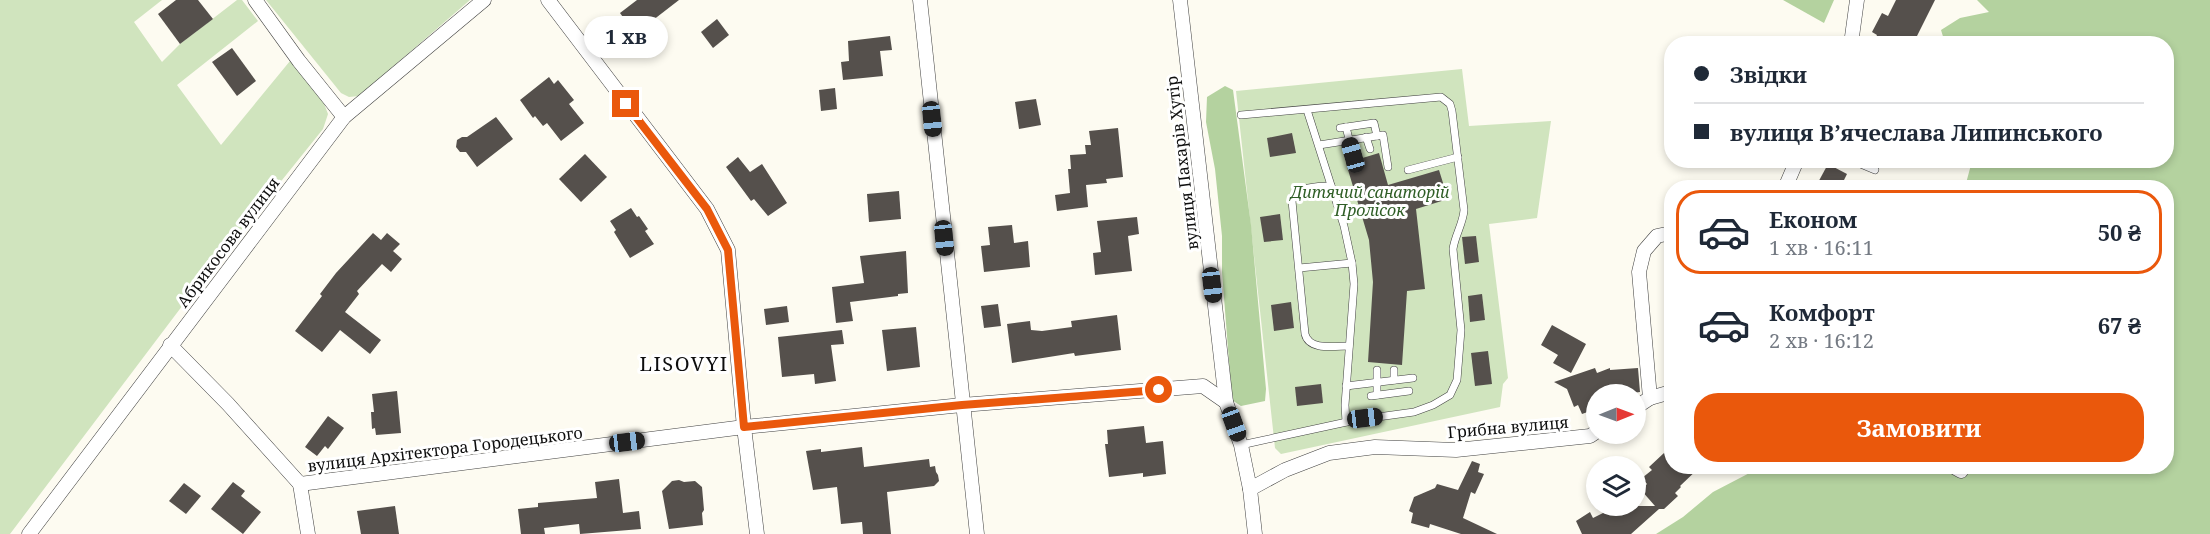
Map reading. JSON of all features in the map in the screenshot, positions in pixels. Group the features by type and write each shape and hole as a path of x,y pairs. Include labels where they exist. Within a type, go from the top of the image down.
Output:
{"street":[{"path":"255,0 299,61 344,117"},
{"name":"Абрикосова вулиця","path":"29,534 344,117 484,0"},
{"path":"548,0 707,209 728,250 744,427 757,534"},
{"path":"920,0 976,534"},
{"name":"вулиця Пахарів Хутір","path":"1180,0 1226,402 1241,445 1250,489 1255,534"},
{"path":"1852,36 1857,0"},
{"path":"1650,398 1639,272 1644,251 1657,236 1664,234"},
{"name":"вулиця Архітектора Городецького","path":"170,345 228,404 300,484 744,427 962,405 1203,387 1226,402"},
{"path":"1646,401 1664,394"},
{"name":"Грибна вулиця","path":"1250,489 1285,470 1329,453 1375,447 1456,450 1586,436"},
{"path":"300,484 308,534"}],"lane":[{"path":"1241,115 1442,98 1450,104 1464,210 1464,217 1454,240 1453,249 1461,318 1459,360 1455,386 1445,398 1424,409 1346,422 1241,445"},
{"path":"1307,110 1348,238 1352,263 1354,284 1346,386 1346,422"},
{"path":"1353,155 1343,127 1374,123 1377,136"},
{"path":"1318,145 1383,135 1388,167"},
{"path":"1366,137 1370,149"},
{"path":"1408,170 1458,157"},
{"path":"1870,168 1875,170"},
{"path":"1331,186 1306,189 1296,193 1293,197 1306,338 1314,345 1349,346"},
{"path":"1299,268 1352,263"},
{"path":"1377,370 1374,395 1406,391 1394,370"},
{"path":"1346,386 1413,378"}],"green space":[{"path":"0,0 162,0 134,22 162,62 180,44 237,0 242,0 258,21 177,85 221,145 290,61 323,101 328,114 323,129 201,281 10,534 0,534"},
{"path":"266,0 470,0 359,96 349,97 341,93"},
{"path":"1783,0 1834,0 1824,23"},
{"path":"1977,0 2210,0 2210,534 1656,534 1683,517 1713,492 1748,474 2174,474 2174,180 1967,180 1970,168 2174,168 2174,36 1943,36 1941,30 1960,18 1989,12"},
{"name":"Дитячий санаторій Пролісок","path":"1462,69 1469,126 1551,121 1537,218 1489,224 1508,378 1503,384 1500,407 1281,454 1275,448 1236,91"},
{"path":"1225,86 1233,90 1251,225 1266,389 1265,401 1241,406 1232,400 1222,272 1222,236 1215,169 1206,122 1207,97"}],"building":[{"path":"176,0 198,0 213,19 180,44 158,14"},
{"path":"637,0 679,0 635,34 620,13"},
{"path":"1896,0 1935,0 1917,36 1877,36 1872,32 1882,13 1888,16"},
{"path":"717,19 729,35 713,48 701,32"},
{"path":"890,36 892,50 880,51 883,76 843,80 841,62 849,61 848,41"},
{"path":"232,48 256,81 237,96 212,62"},
{"path":"549,77 554,84 558,80 574,100 569,104 584,123 561,141 547,123 543,126 535,116 533,118 520,100"},
{"path":"835,88 837,109 821,111 819,90"},
{"path":"1036,99 1041,125 1019,129 1015,102"},
{"path":"496,117 513,139 477,167 466,152 460,152 456,147 457,140 467,137"},
{"path":"1118,128 1123,177 1106,179 1107,183 1086,185 1088,207 1057,211 1055,195 1070,193 1068,169 1071,169 1070,155 1086,154 1085,145 1091,145 1089,131"},
{"path":"1292,133 1296,153 1270,157 1267,138"},
{"path":"1379,153 1388,185 1439,170 1448,199 1416,209 1425,289 1407,291 1402,365 1368,362 1373,282 1369,240 1346,163"},
{"path":"585,154 607,177 581,202 559,179"},
{"path":"738,157 750,172 762,164 787,203 768,216 754,199 751,201 726,167"},
{"path":"1826,168 1836,168 1847,174 1844,180 1819,180"},
{"path":"899,191 901,219 869,222 867,194"},
{"path":"631,208 648,229 645,231 654,244 630,258 610,221"},
{"path":"1280,214 1283,240 1264,242 1260,217"},
{"path":"1137,217 1139,234 1128,236 1132,271 1095,275 1093,253 1101,252 1097,221"},
{"path":"1012,225 1014,243 1028,241 1030,267 984,272 981,246 990,245 988,227"},
{"path":"373,233 381,240 387,233 400,244 393,251 402,259 391,272 382,264 357,291 359,294 345,312 381,340 370,354 340,330 322,352 295,331 322,296 320,294 336,273"},
{"path":"1476,236 1479,262 1465,264 1462,237"},
{"path":"906,251 908,293 850,302 853,321 836,323 832,287 864,283 860,256"},
{"path":"1482,294 1485,320 1470,322 1468,296"},
{"path":"1291,302 1294,328 1274,331 1271,305"},
{"path":"998,304 1001,326 984,328 981,306"},
{"path":"787,306 789,322 766,325 764,309"},
{"path":"1117,315 1121,350 1075,356 1074,353 1012,363 1007,324 1030,321 1031,330 1042,331 1072,327 1071,321"},
{"path":"1552,325 1586,344 1571,373 1553,363 1558,355 1541,345"},
{"path":"916,327 920,367 887,371 882,330"},
{"path":"842,330 844,344 831,345 836,381 815,384 814,374 782,377 778,337"},
{"path":"1488,351 1492,384 1475,386 1471,353"},
{"path":"1595,368 1597,373 1610,368 1610,370 1638,368 1639,384 1586,384 1586,413 1582,414 1578,405 1574,407 1567,389 1554,382"},
{"path":"1321,384 1323,403 1297,406 1295,387"},
{"path":"397,391 401,433 376,435 375,428 372,429 371,412 374,412 372,394"},
{"path":"328,416 344,428 328,449 325,446 317,456 305,447"},
{"path":"1144,426 1146,443 1163,441 1166,474 1143,477 1143,473 1109,477 1105,444 1108,444 1107,430"},
{"path":"862,447 864,467 929,459 930,467 935,466 938,475 939,481 934,486 887,492 891,534 863,534 862,522 841,524 837,487 813,490 806,451 821,449 821,452"},
{"path":"1664,453 1664,474 1693,474 1675,493 1678,496 1664,509 1659,509 1631,534 1582,534 1576,521 1586,515 1593,518 1597,516 1646,516 1646,506 1655,506 1646,496 1646,475 1652,470 1649,467"},
{"path":"1472,461 1480,464 1478,472 1484,474 1475,494 1471,492 1463,518 1497,534 1461,534 1430,524 1429,528 1411,523 1413,513 1409,511 1414,497 1435,488 1437,484 1458,490"},
{"path":"619,479 623,513 639,511 641,529 580,534 579,524 544,528 545,534 521,534 518,509 538,507 538,503 597,498 595,482"},
{"path":"672,481 695,481 702,487 703,525 669,529 662,491"},
{"path":"233,482 245,491 241,496 261,512 243,534 211,509"},
{"path":"184,483 201,496 186,514 169,501"},
{"path":"395,506 399,534 361,534 357,511"}],"district":[{"name":"LISOVYI","path":"684,364"}],"route":[{"path":"626,104 707,209 728,250 744,427 962,405 1159,390"}]}
